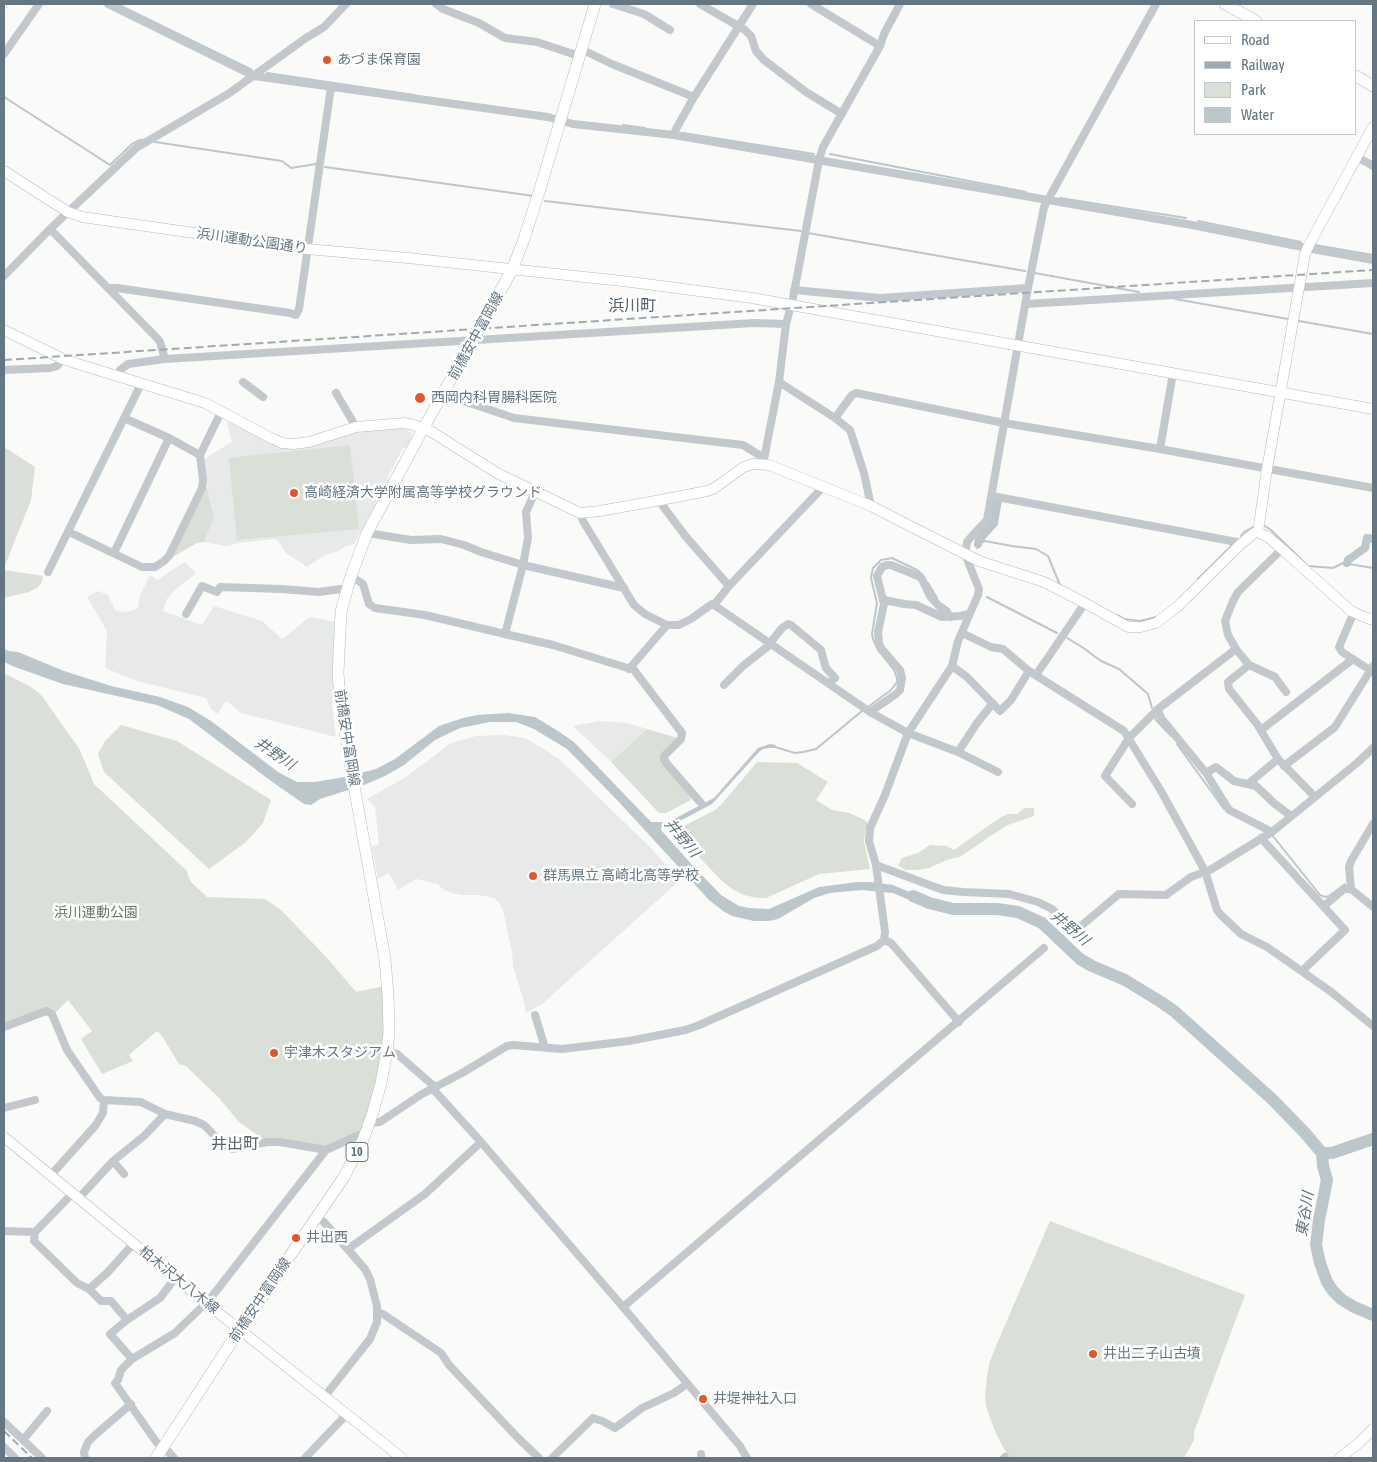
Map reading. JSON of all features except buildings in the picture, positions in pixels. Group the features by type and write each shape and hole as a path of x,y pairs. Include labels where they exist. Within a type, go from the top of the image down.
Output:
{"main road":[{"name":"前橋安中富岡線","path":"156,1458 165,1447 240,1329 344,1177 367,1129 381,1083 389,1032 387,977 343,722 338,673 341,612 366,534 512,270 532,214 595,4"},
{"path":"1225,4 1254,20"},
{"path":"1357,77 1373,86"}],"street":[{"path":"4,54 39,4"},
{"path":"108,4 254,76 548,117 573,124 674,136 1192,225 1373,260"},
{"path":"4,276 50,229 136,148 228,94 306,38 324,28 346,4"},
{"path":"436,4 443,9 479,23 505,38 538,42 580,53 694,97"},
{"path":"613,4 644,14 670,30"},
{"path":"700,4 740,26 751,36 756,51 764,60 806,92 842,114"},
{"path":"674,136 694,97 753,4"},
{"path":"811,4 880,46"},
{"path":"762,464 779,382 786,324 819,160 823,147 880,46 900,4"},
{"path":"174,1458 165,1447 158,1443 115,1382 118,1380 123,1368 132,1359 175,1333 206,1303 326,1150 359,1135 433,1087 462,1073 507,1046 562,1049 629,1041 685,1030 877,946 884,940 885,932 878,876 869,840 870,828 885,795 908,733 952,666 958,642 979,591 965,554 967,542 987,520 1044,207 1156,4"},
{"path":"108,288 296,315 299,309 331,87"},
{"path":"1258,532 1267,469 1305,254 1373,127"},
{"path":"1357,157 1373,166"},
{"name":"浜川運動公園通り","path":"4,171 68,212 82,217 307,249 632,282 752,298 1373,409"},
{"path":"50,229 156,337 160,342 165,359"},
{"path":"1026,304 1373,283"},
{"path":"794,290 880,298 1028,288"},
{"path":"117,376 120,370 128,364 165,359 754,323 786,324"},
{"path":"4,330 63,358 205,403 282,443 309,442 356,427 404,423 423,429 432,432 497,473 580,513 661,500 713,489 744,467 753,464 776,467 871,506 965,554 1044,582 1085,602 1128,627 1141,627 1156,623 1178,607 1242,543 1258,532 1268,537 1354,612 1373,620"},
{"path":"4,370 50,368 57,366 63,358"},
{"path":"1160,449 1173,373"},
{"path":"243,382 263,397"},
{"path":"779,382 835,418 850,430 864,473 871,506"},
{"path":"48,572 141,384"},
{"path":"336,393 356,427"},
{"path":"443,394 514,418 743,445 759,455 762,464"},
{"path":"835,418 852,395 856,394 1004,423 1373,488"},
{"path":"68,532 142,567 155,566 167,559 202,488 200,456 221,412"},
{"path":"124,418 168,438 200,456"},
{"path":"114,553 168,438"},
{"path":"580,513 634,605 645,614 667,625 679,624 691,619 712,604 714,605 729,586 824,486"},
{"path":"505,634 528,538 526,512 535,492"},
{"path":"992,496 1242,543"},
{"path":"661,500 662,505 687,538 729,586"},
{"path":"366,534 410,540 441,540 464,545 523,565 624,588"},
{"path":"1282,549 1238,592 1225,621 1228,635 1248,664 1275,677 1286,692"},
{"path":"867,709 896,694 902,684 900,670 878,643 878,632 884,600 877,576 882,567 891,565 918,576 938,605 951,616"},
{"path":"186,614 202,586 217,592 220,587 319,592 341,589 357,580 363,584 369,604 375,608 425,615 553,645 629,669 636,673 658,704 680,730 682,738 664,756 664,759 699,804"},
{"path":"884,600 916,605 942,617 969,614"},
{"path":"952,666 967,677 1000,711 1011,700 1085,602"},
{"path":"714,605 867,709 908,733 958,752 998,772"},
{"path":"1284,766 1335,727 1373,669 1342,652 1339,647 1354,612"},
{"path":"724,685 743,666 767,647 782,628 788,624 821,650 826,668 835,678 830,683"},
{"path":"629,669 667,625"},
{"path":"962,633 991,647 1003,650 1032,673 1124,731 1161,791 1205,872 1217,910 1226,921 1241,934 1267,947 1335,994 1373,1026"},
{"path":"1132,804 1105,776 1130,738 1158,709 1236,649"},
{"path":"1261,730 1353,659"},
{"path":"1248,664 1230,679 1228,685 1261,730 1278,759 1315,797"},
{"path":"958,752 993,703"},
{"path":"1158,709 1161,718 1206,773 1229,810 1272,832"},
{"path":"876,866 943,890 1009,894 1038,902 1052,909 1075,931 1119,894 1166,895 1191,878 1210,870 1272,832 1358,763 1373,748"},
{"path":"1248,784 1278,759"},
{"path":"1206,773 1216,767 1234,781 1256,786 1291,816"},
{"path":"1351,889 1349,867 1351,860 1373,824"},
{"path":"1261,838 1345,930 1302,971"},
{"path":"1324,906 1344,889 1351,889 1373,907"},
{"path":"884,940 891,943 959,1022"},
{"path":"623,1307 1044,948"},
{"path":"4,1027 46,1011 52,1014 67,1050 100,1098 104,1100 141,1102 165,1114 195,1121 232,1149 274,1142 326,1150"},
{"path":"535,1015 545,1048"},
{"path":"387,1051 397,1054 433,1087 623,1307 740,1446 747,1458"},
{"path":"4,1108 35,1100"},
{"path":"51,1175 95,1126 103,1113 104,1100"},
{"path":"127,1320 111,1301 101,1301 89,1289 77,1283 34,1241 35,1232 113,1161 144,1136 165,1114"},
{"name":"柏木沢大八木線","path":"4,1137 206,1303 402,1458"},
{"path":"348,1249 426,1194 481,1142"},
{"path":"113,1161 124,1174"},
{"path":"317,1217 324,1222 348,1249 368,1275 376,1299 378,1313 376,1328 367,1345 325,1396"},
{"path":"4,1231 35,1232"},
{"path":"89,1289 134,1244"},
{"path":"132,1359 110,1334 160,1298 176,1277"},
{"path":"378,1313 383,1314 440,1353 449,1365 539,1458"},
{"path":"552,1458 593,1418 614,1428 642,1408 674,1393 687,1384"},
{"path":"85,1458 84,1452 88,1442 131,1404"},
{"path":"23,1440 47,1411"},
{"path":"305,1458 347,1414"},
{"path":"4,1422 42,1458"},
{"path":"1340,1458 1373,1429"},
{"path":"4,1447 15,1458"}],"shaded area":[{"path":"226,417 278,445 357,429 400,428 412,433 406,448 403,448 387,479 389,480 354,544 325,555 307,567 285,552 275,539 227,546 204,542 214,518 207,487 204,461 208,456 232,442"},
{"path":"184,562 196,573 167,599 163,611 202,625 214,606 262,621 282,639 310,617 336,622 332,705 336,737 241,713 228,702 225,702 218,714 211,709 206,698 137,681 105,668 107,631 87,597 98,591 108,595 116,611 127,612 138,608 140,595 150,575 158,580"},
{"path":"599,721 627,723 647,729 611,762 573,726"},
{"name":"群馬県立 高崎北高等学校","path":"504,735 525,738 560,760 652,849 678,879 678,882 542,1004 526,1013 513,966 512,952 500,904 494,898 451,893 441,888 438,884 416,879 398,890 389,873 378,879 372,847 379,844 375,807 367,799 406,777 451,743 476,736"}],"green space":[{"name":"高崎経済大学附属高等学校グラウンド","path":"350,445 359,529 237,540 229,458"},
{"path":"4,447 35,467 31,500 4,568"},
{"path":"207,487 214,518 204,542 197,543 171,558"},
{"path":"4,570 43,576 42,582 37,588 29,592 4,598"},
{"name":"浜川運動公園","path":"4,673 31,687 42,696 80,750 94,784 186,870 191,882 207,897 265,899 281,910 328,959 356,992 384,986 386,1023 378,1076 363,1128 359,1132 326,1146 263,1139 239,1122 219,1098 186,1066 179,1064 157,1031 129,1055 133,1061 102,1074 81,1039 92,1031 68,1000 54,1014 51,1009 4,1023"},
{"path":"121,725 177,741 271,800 263,823 246,842 209,869 104,772 98,754 105,741"},
{"path":"647,729 678,738 660,758 690,794 691,800 666,813 659,813 611,762"},
{"path":"757,762 797,763 828,782 816,800 832,810 849,813 868,823 864,842 870,869 819,874 766,898 744,895 732,889 721,880 684,841 678,829 721,805"},
{"path":"1024,808 1034,808 1034,816 1008,825 960,857 949,859 929,868 916,870 905,870 898,865 902,858 918,853 930,845 947,846 954,850 1001,817 1008,814 1017,814"},
{"path":"1050,1221 1245,1295 1194,1432 1194,1440 1184,1458 1009,1458 994,1429 986,1406 987,1375 990,1361 999,1339"}],"water":[{"path":"4,649 18,652 64,671 111,686 160,697 188,707 211,721 278,772 297,782 315,782 376,769 395,759 439,726 477,715 508,713 535,717 574,742 651,822 666,822 714,798 758,748 770,744 776,745 774,748 763,749 758,753 712,804 678,822 661,828 693,866 721,895 739,906 769,909 819,887 870,882 893,885 928,900 926,907 893,893 862,890 830,893 814,898 778,919 769,921 754,921 732,916 709,900 618,801 567,749 534,729 516,722 490,722 460,728 435,740 404,765 385,776 320,799 311,805 304,804 189,719 157,705 63,684 15,667 4,662"}],"waterway":[{"path":"117,4 252,70"},
{"path":"267,73 414,95"},
{"path":"4,97 110,165 132,144 144,140"},
{"path":"623,125 645,128"},
{"path":"683,133 814,154"},
{"path":"155,142 282,161 291,168 316,164"},
{"path":"830,154 1026,192"},
{"path":"325,167 534,196"},
{"path":"1060,198 1186,218"},
{"path":"545,201 801,231"},
{"path":"1198,221 1301,242"},
{"path":"808,233 1025,271"},
{"path":"1315,245 1373,255"},
{"path":"1035,273 1139,292"},
{"path":"1175,299 1288,319"},
{"path":"1299,321 1373,334"},
{"path":"978,544 979,540 994,523 998,500"},
{"path":"1265,526 1308,566 1333,568 1343,563 1373,568"},
{"path":"1241,536 1253,527"},
{"path":"1347,563 1348,560 1365,548 1367,538 1373,539"},
{"path":"977,548 978,544 985,541 1036,549 1048,556 1060,585"},
{"path":"1198,579 1232,545"},
{"path":"868,707 891,690 897,682 894,670 878,650 873,639 872,634 877,603 871,578 873,568 881,560 892,558 923,575"},
{"path":"928,583 937,598"},
{"path":"987,597 1057,633"},
{"path":"942,604 950,610"},
{"path":"1118,615 1124,619 1140,621 1156,617"},
{"path":"1067,638 1101,661 1119,669 1148,694 1152,708"},
{"path":"775,747 795,753 816,749 862,711"},
{"path":"1155,716 1156,720 1171,736"},
{"path":"1177,744 1224,809"},
{"path":"1272,835 1320,895 1329,896 1345,884"},
{"name":"井野川","path":"913,896 929,903 953,909 997,909 1018,912 1042,923 1080,959 1125,980 1174,1011 1272,1099 1322,1153"},
{"name":"井野川","path":"1322,1153 1332,1153 1373,1139"},
{"name":"東谷川","path":"1322,1153 1327,1180 1316,1245 1320,1263 1327,1282 1341,1299 1373,1315"}],"railway":[{"path":"4,360 1373,270"},
{"path":"4,1431 32,1458"}],"place":[{"name":"あづま保育園","path":"327,60"},
{"name":"西岡内科胃腸科医院","path":"420,398"},
{"name":"高崎経済大学附属高等学校グラウンド","path":"294,493"},
{"name":"群馬県立 高崎北高等学校","path":"533,876"},
{"name":"宇津木スタジアム","path":"274,1053"},
{"name":"井出西","path":"296,1238"},
{"name":"井出二子山古墳","path":"1093,1354"},
{"name":"井堤神社入口","path":"703,1399"}],"district":[{"name":"浜川町","path":"632,306"},
{"name":"井出町","path":"235,1144"}]}
